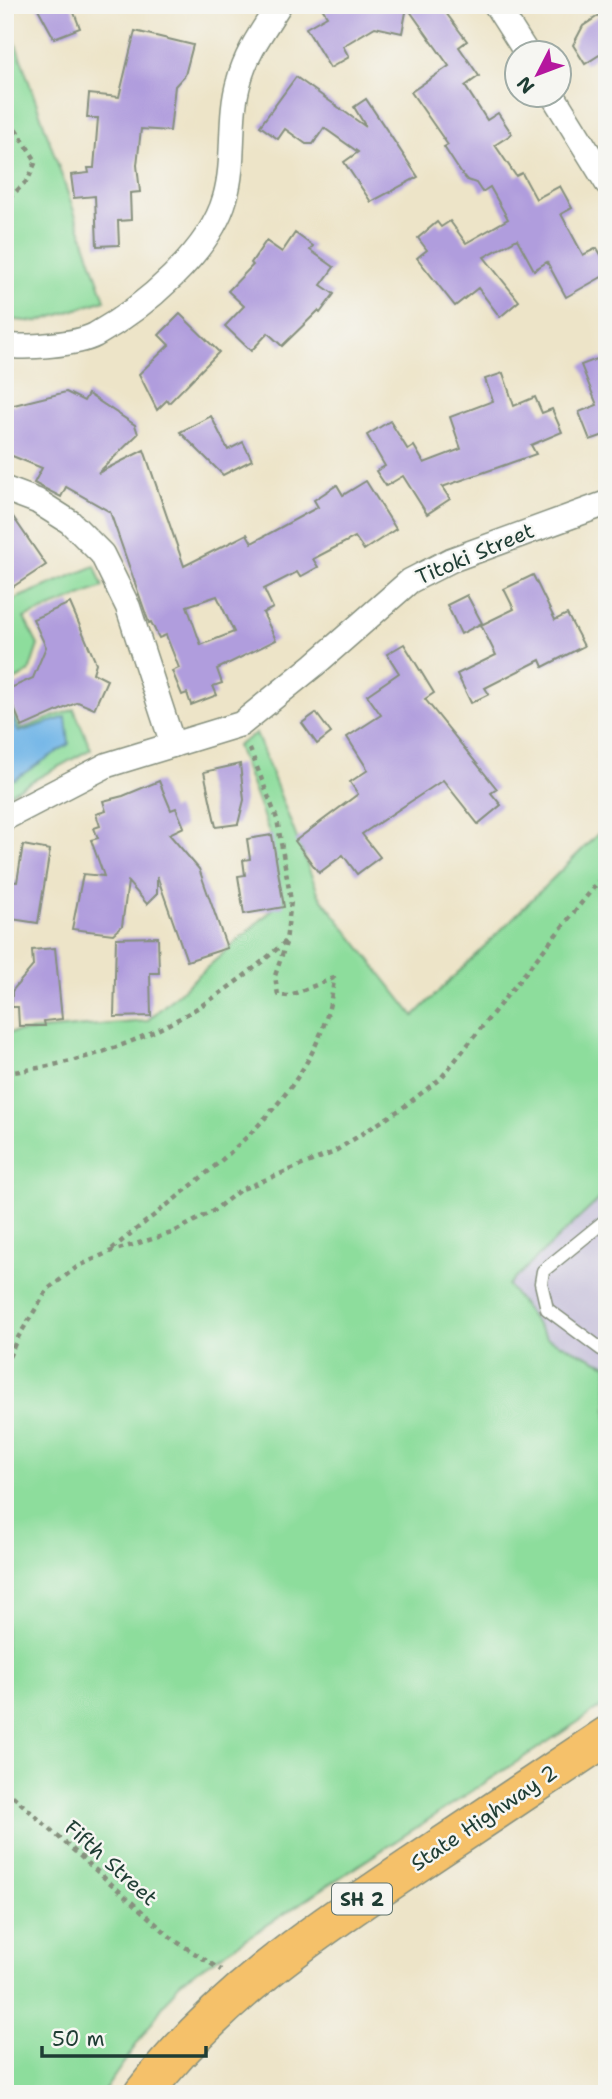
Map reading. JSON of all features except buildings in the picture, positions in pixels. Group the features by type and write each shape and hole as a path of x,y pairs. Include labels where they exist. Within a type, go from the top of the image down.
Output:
{"highway":[{"name":"State Highway 2","path":"144,2094 200,2028 244,1985 346,1910 607,1736"}],"street":[{"path":"5,345 57,343 93,336 155,290 209,237 225,198 238,81 254,45 279,5"},
{"path":"496,5 517,38"},
{"path":"561,108 607,183"},
{"path":"5,489 37,501 70,522 102,554 128,607 173,745"},
{"name":"Titoki Street","path":"5,818 107,765 240,724 410,581 451,559 607,503"}],"lane":[{"path":"607,1219 543,1270 541,1283 547,1309 601,1349 607,1350"}],"path":[{"path":"5,112 36,161 28,180 5,202"},
{"path":"109,1252 233,1151 288,1091 312,1051 331,1004 334,978 288,996 278,995 275,976 285,954 291,901 277,819 240,724"},
{"path":"5,1366 17,1339 48,1289 77,1266 109,1252 172,1233 213,1211 240,1190 332,1153 401,1110 441,1079 607,871"},
{"path":"5,1073 54,1067 127,1045 194,1011 242,981 286,941"},
{"name":"Fifth Street","path":"5,1789 174,1940 201,1956"}],"shaded area":[{"path":"607,1192 607,1365 547,1338 508,1285"}],"green space":[{"path":"5,13 105,300 37,322 5,319"},
{"path":"95,566 103,587 24,618 38,645 29,672 5,685 5,603"},
{"path":"5,695 21,729 74,709 91,749 5,796"},
{"path":"256,733 319,895 414,1016 607,825 607,1192 508,1285 547,1338 607,1365 607,1703 180,1982 102,2094 5,2094 5,1033 147,1021 273,909 270,835 237,746"}],"water":[{"path":"5,702 19,732 66,717 69,744 15,779 5,780"}]}
